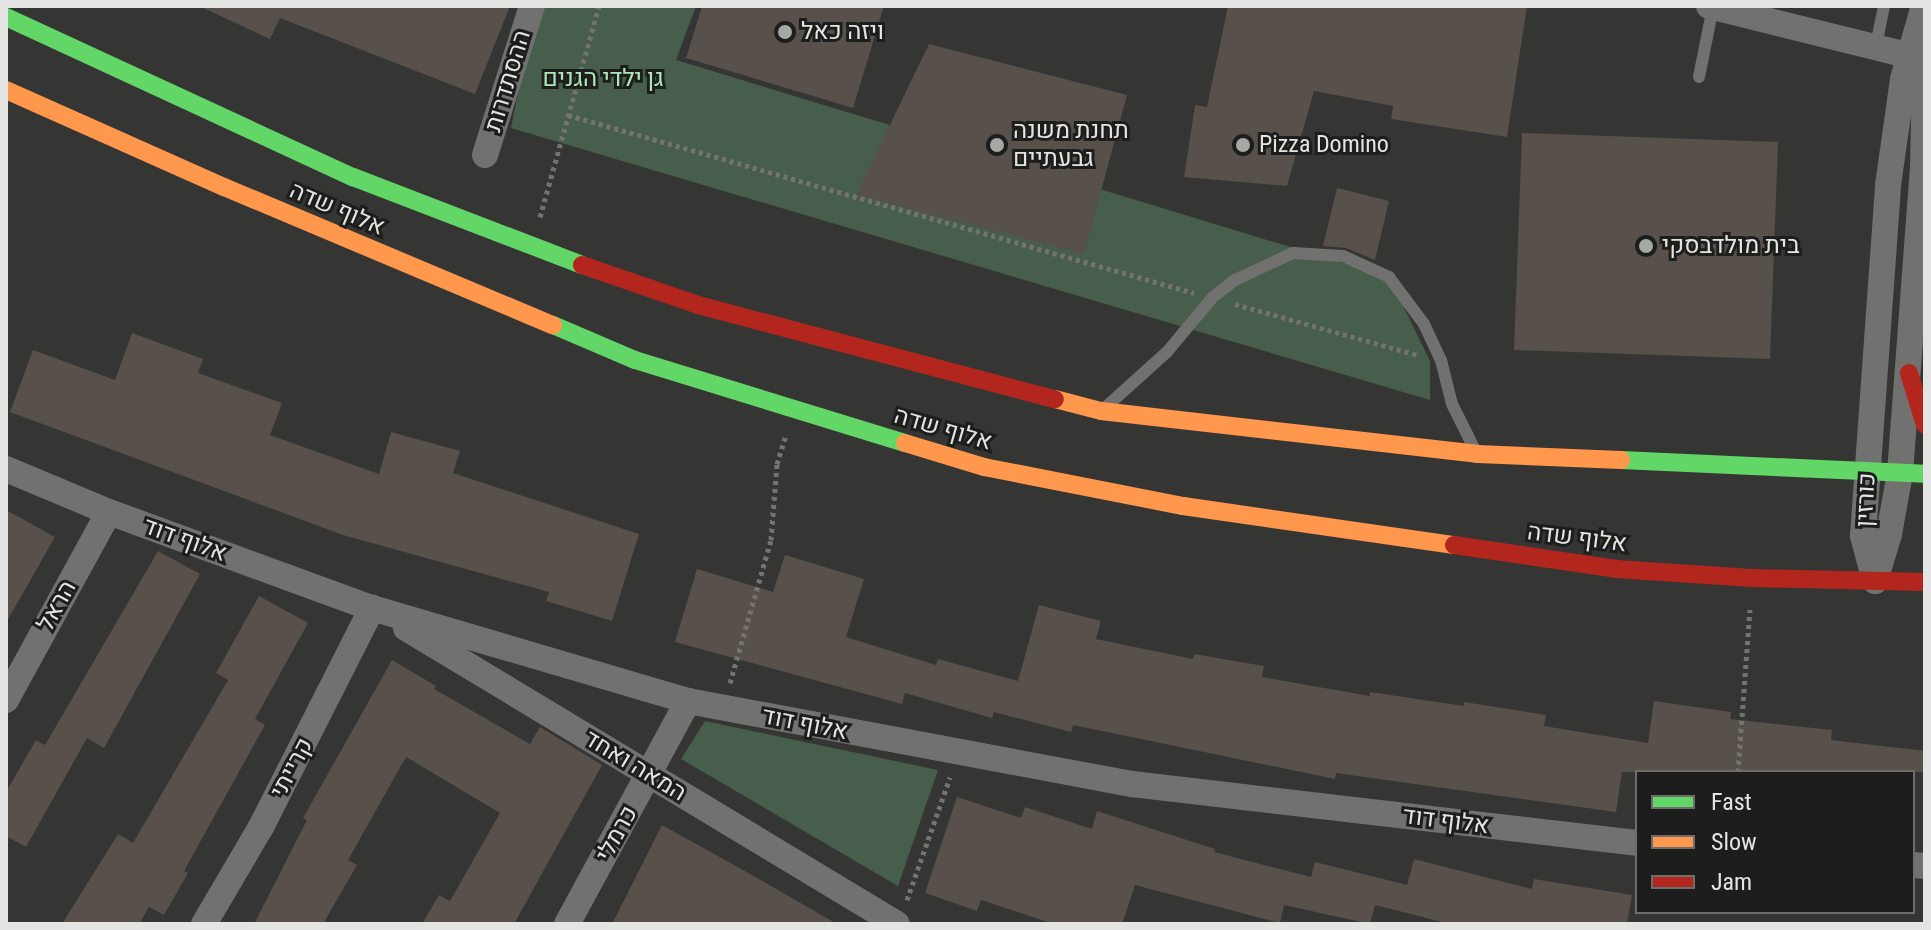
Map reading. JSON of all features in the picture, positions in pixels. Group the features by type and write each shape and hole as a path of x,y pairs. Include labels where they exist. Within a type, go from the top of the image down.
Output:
{"main road":[{"name":"אלוף שדה","path":"6,17 353,177 532,247 698,305 1101,411 1477,454 1912,474"},
{"name":"אלוף שדה","path":"6,90 268,206 620,354 793,411 984,467 1183,506 1616,569 1752,578 1925,582"},
{"path":"1909,373 1925,425"}],"street":[{"name":"ההסתדרות","path":"485,155 532,6"},
{"name":"כורזין","path":"1875,581 1912,474 1909,373 1922,213 1924,163 1919,63 1924,6"},
{"path":"1711,7 1919,63"},
{"name":"כורזין","path":"1875,581 1863,536 1888,185 1919,63"},
{"name":"אלוף דוד","path":"6,469 109,512 372,608 688,701 958,754 1132,784 1635,843"},
{"name":"הראל","path":"6,700 109,512"},
{"name":"המאה ואחד","path":"372,608 650,775 900,917"},
{"name":"קרייתי","path":"204,924 268,814 372,608"},
{"name":"כרמלי","path":"567,924 688,701"}],"lane":[{"path":"1875,50 1884,6"},
{"path":"1699,77 1711,7"},
{"path":"1101,411 1167,352 1213,297 1235,280 1293,253 1343,256 1389,277 1424,324 1441,360 1452,404 1477,454"}],"path":[{"path":"532,247 599,6"},
{"path":"568,115 1126,276 1441,360"},
{"path":"723,707 771,540 777,464 793,411"},
{"path":"1738,770 1752,578"},
{"path":"900,917 958,754"}],"green space":[{"name":"גן ילדי הגנים","path":"536,6 696,6 676,60 1389,277 1430,361 1430,400 511,128"},
{"path":"705,721 938,770 898,886 681,759"}],"building":[{"path":"199,6 510,6 475,94 280,18 270,39"},
{"name":"ויזה כאל","path":"702,6 884,6 853,108 686,58"},
{"path":"1228,6 1527,6 1507,137 1391,119 1393,106 1314,91 1287,186 1184,177 1195,105 1207,107"},
{"name":"תחנת משנה גבעתיים","path":"929,44 1127,95 1084,254 856,195"},
{"name":"בית מולדבסקי","path":"1522,133 1778,142 1770,359 1514,350"},
{"path":"1337,188 1389,201 1375,260 1346,248 1323,246"},
{"path":"132,333 203,359 198,373 282,403 270,435 379,474 391,432 460,451 453,473 639,534 612,621 546,601 549,592 343,535 10,412 33,350 115,380"},
{"path":"6,510 55,537 6,623"},
{"path":"158,551 200,574 104,748 87,738 26,847 6,836 6,792 36,740 45,745"},
{"path":"785,555 864,579 846,637 936,665 938,659 1018,681 1039,605 1101,621 1096,639 1193,659 1194,654 1264,666 1262,677 1370,696 1370,692 1464,706 1464,702 1546,715 1544,726 1648,743 1654,701 1731,712 1730,719 1832,730 1831,740 1925,751 1925,772 1635,770 1622,772 1616,812 1336,773 1335,779 1073,725 1071,732 994,712 992,718 905,693 902,704 675,642 697,569 773,592"},
{"path":"259,596 308,623 255,719 265,725 184,871 188,873 164,915 149,907 139,924 62,924 118,834 133,843 228,680 216,673"},
{"path":"392,660 436,686 434,689 530,744 540,727 602,765 514,924 422,924 439,895 450,901 500,813 406,757 348,860 357,865 323,924 254,924 307,820 303,818"},
{"path":"957,797 1021,818 1025,807 1092,829 1097,811 1215,849 1214,852 1311,877 1315,862 1407,885 1414,859 1532,889 1534,879 1632,895 1627,924 1450,924 1375,905 1370,924 1284,905 1280,923 1135,885 1122,924 1054,924 981,900 977,911 925,893"},
{"path":"662,825 752,875 837,924 612,924"}],"traffic: fast":[{"path":"6,17 353,177 582,265"},
{"path":"553,325 635,360 905,443"},
{"path":"1621,460 1925,474"}],"traffic: slow":[{"path":"6,90 224,187 553,325"},
{"path":"1055,399 1101,411 1477,454 1621,460"},
{"path":"905,443 984,467 1183,506 1454,545"}],"traffic: jam":[{"path":"582,265 698,305 1055,399"},
{"path":"1909,373 1925,425"},
{"path":"1454,545 1616,569 1752,578 1925,582"}],"place":[{"name":"ויזה כאל","path":"785,32"},
{"name":"תחנת משנה גבעתיים","path":"997,145"},
{"name":"Pizza Domino","path":"1243,145"},
{"name":"בית מולדבסקי","path":"1646,246"}]}
